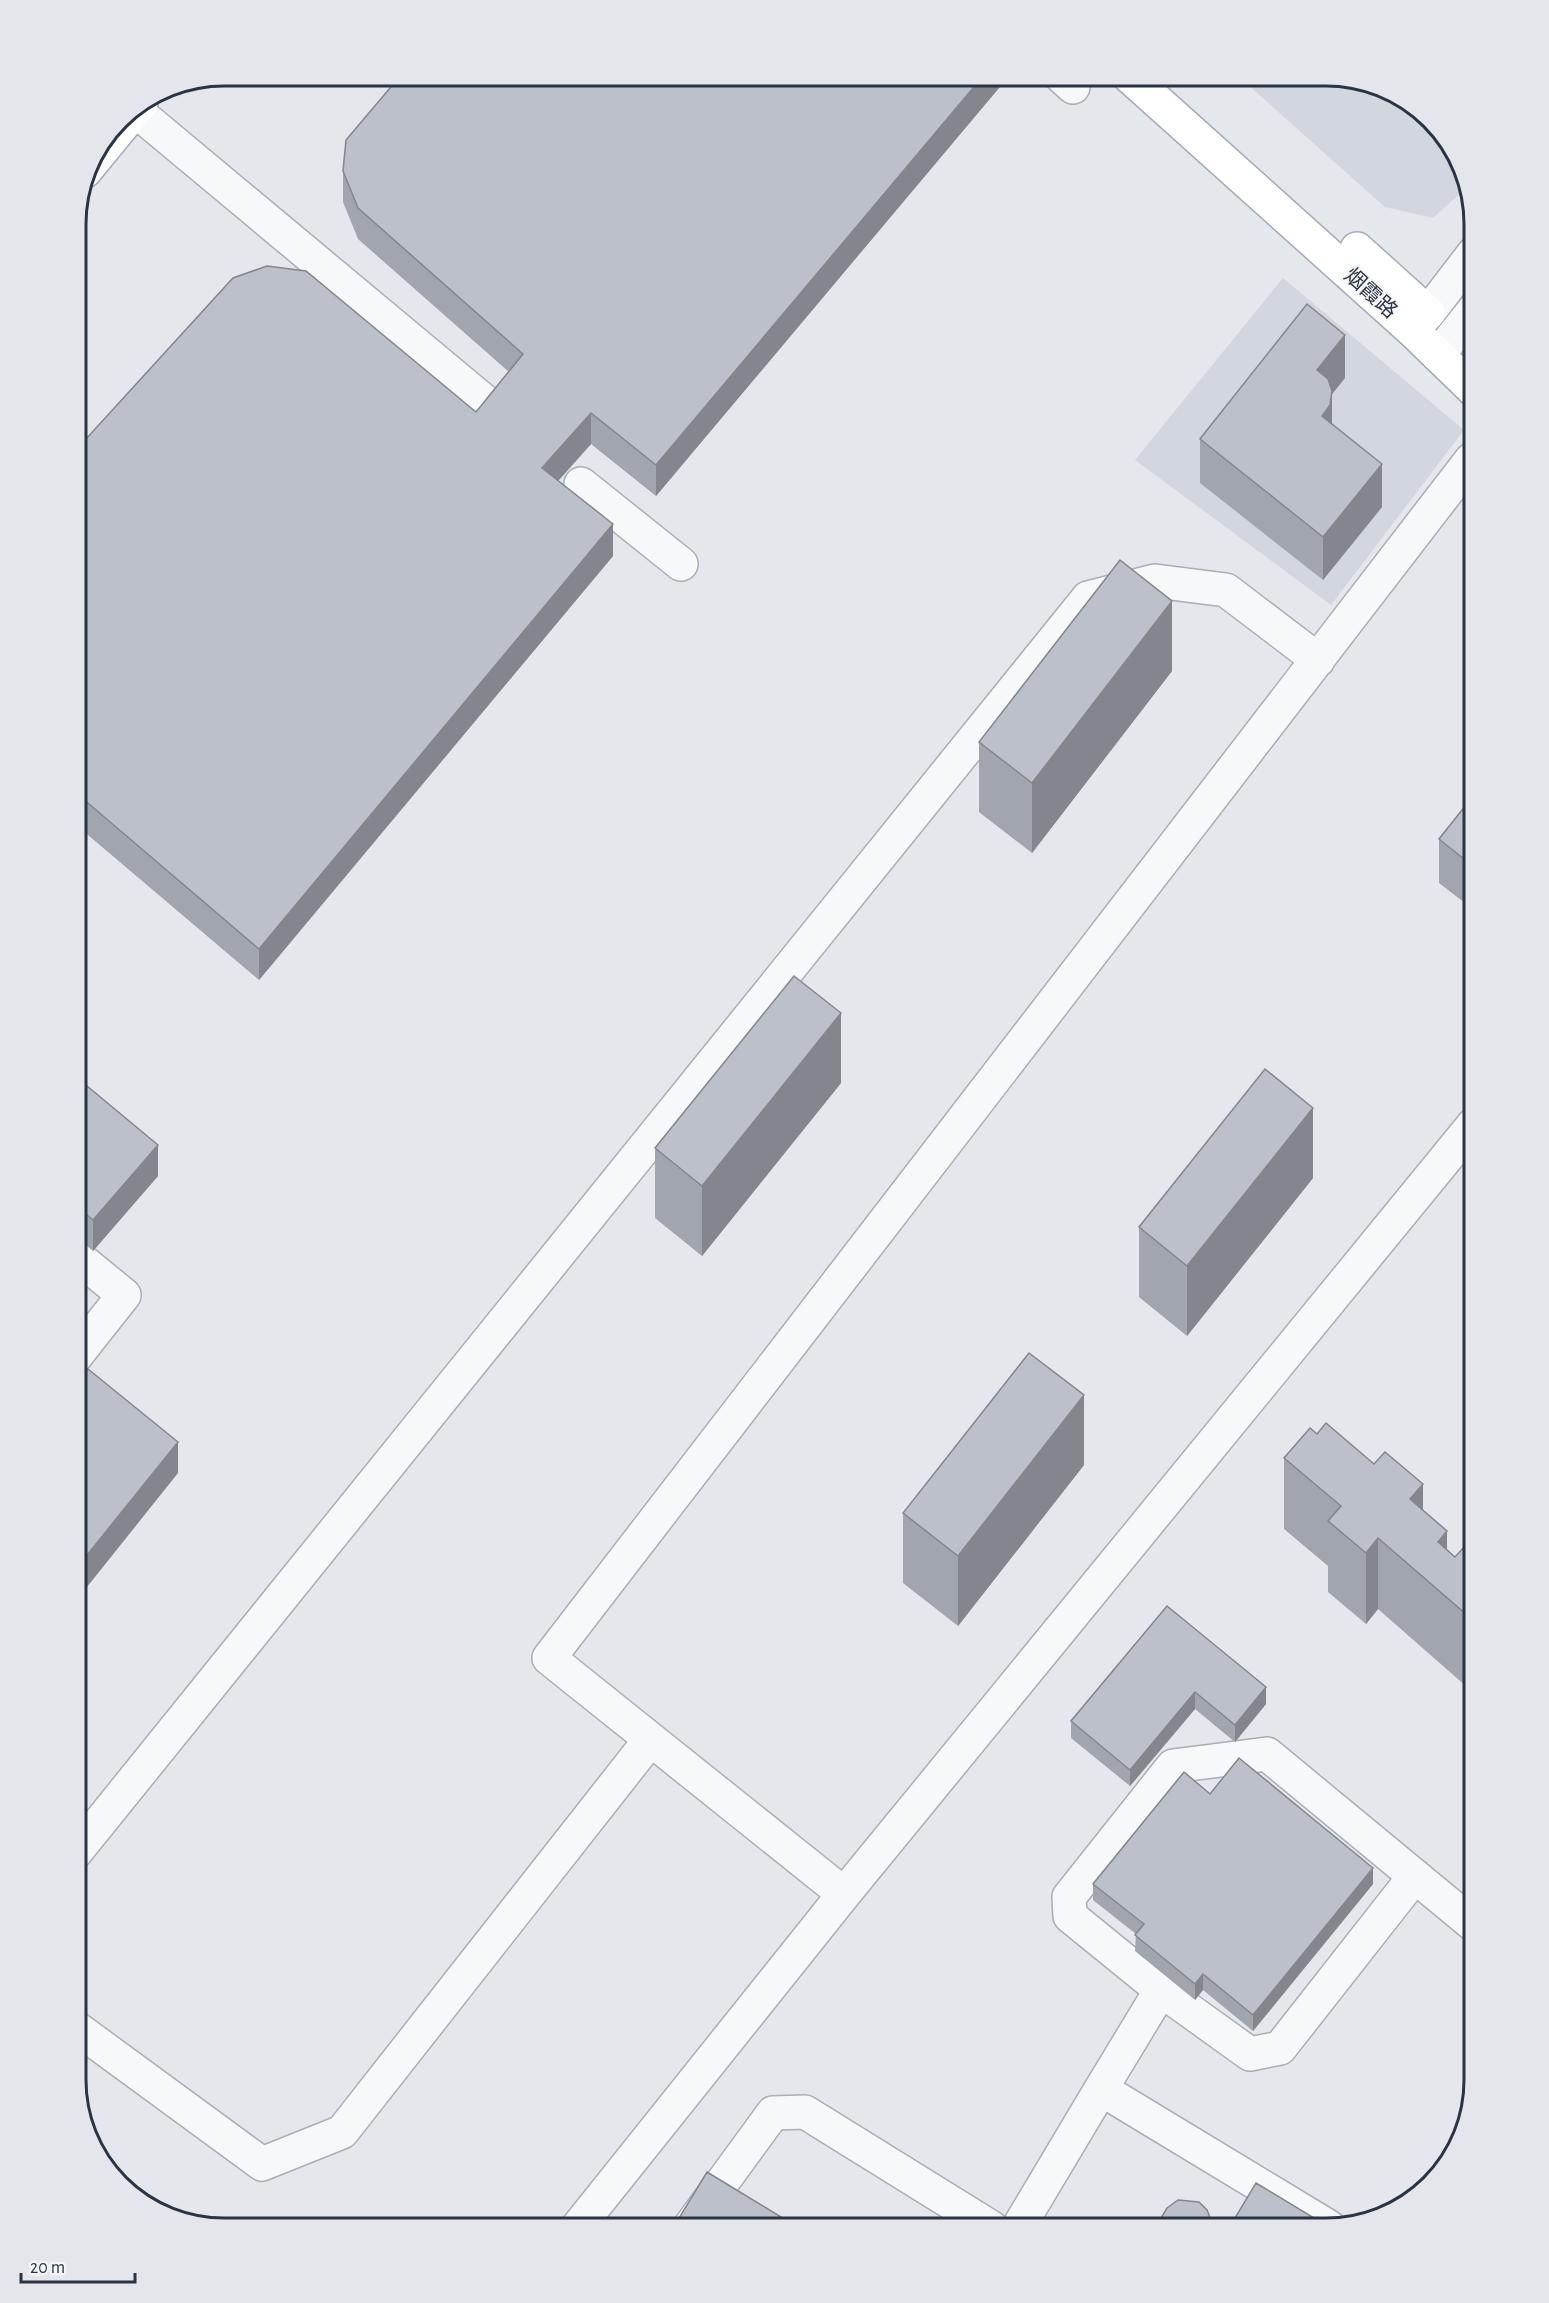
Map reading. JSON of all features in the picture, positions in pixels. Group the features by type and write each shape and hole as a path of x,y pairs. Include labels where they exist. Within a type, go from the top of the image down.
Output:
{"main road":[{"name":"烟霞路","path":"1141,86 1420,321"},
{"name":"烟霞路","path":"1173,86 1420,321"},
{"path":"1420,321 1438,355 1464,380"}],"street":[{"path":"143,111 484,401"},
{"path":"1420,321 1464,266"},
{"path":"1438,355 1464,322"},
{"path":"844,1894 549,1658 1464,472"},
{"path":"581,484 681,564"},
{"path":"86,1839 1088,598 1155,581 1226,590 1318,660"},
{"path":"586,2217 844,1894 1464,1136"},
{"path":"86,1264 124,1295 86,1343"},
{"path":"86,2034 262,2164 342,2132 650,1740"},
{"path":"1415,1876 1280,2048 1250,2054 1161,1990 1070,1916 1069,1897 1173,1766 1268,1754 1415,1876 1464,1917"},
{"path":"1024,2218 1161,1990"},
{"path":"1101,2089 1314,2218"},
{"path":"697,2217 773,2113 805,2112 975,2218"}],"shaded area":[{"path":"1249,86 1353,88 1378,96 1410,114 1435,139 1445,154 1460,194 1433,218 1385,207"},
{"path":"1283,278 1464,430 1331,605 1135,460"}],"building":[{"path":"392,86 975,86 656,465 591,413 542,468 613,524 259,949 86,801 86,439 233,278 267,266 306,271 476,412 523,354 358,208 343,171 346,140"},
{"path":"1307,304 1345,335 1317,370 1328,379 1332,391 1330,405 1322,416 1382,464 1323,537 1200,439"},
{"path":"1120,560 1172,601 1032,783 979,742"},
{"path":"1464,808 1464,859 1439,839"},
{"path":"794,976 841,1013 702,1186 655,1148"},
{"path":"1265,1069 1313,1108 1187,1266 1139,1227"},
{"path":"86,1085 158,1145 93,1220 86,1214"},
{"path":"1029,1353 1084,1395 958,1556 903,1513"},
{"path":"88,1369 178,1442 86,1556 86,1371"},
{"path":"1326,1423 1374,1464 1385,1452 1423,1484 1410,1499 1447,1531 1438,1542 1455,1557 1464,1547 1464,1612 1378,1538 1366,1553 1328,1521 1341,1506 1284,1458 1310,1428 1317,1434"},
{"path":"1167,1606 1266,1687 1235,1725 1195,1692 1130,1770 1071,1721"},
{"path":"1239,1758 1373,1868 1253,2015 1203,1974 1195,1984 1135,1935 1144,1924 1093,1884 1184,1772 1210,1794"},
{"path":"707,2172 782,2218 679,2217"},
{"path":"1256,2183 1314,2218 1235,2218"},
{"path":"1178,2200 1199,2202 1207,2210 1210,2218 1161,2218 1167,2208"}]}
